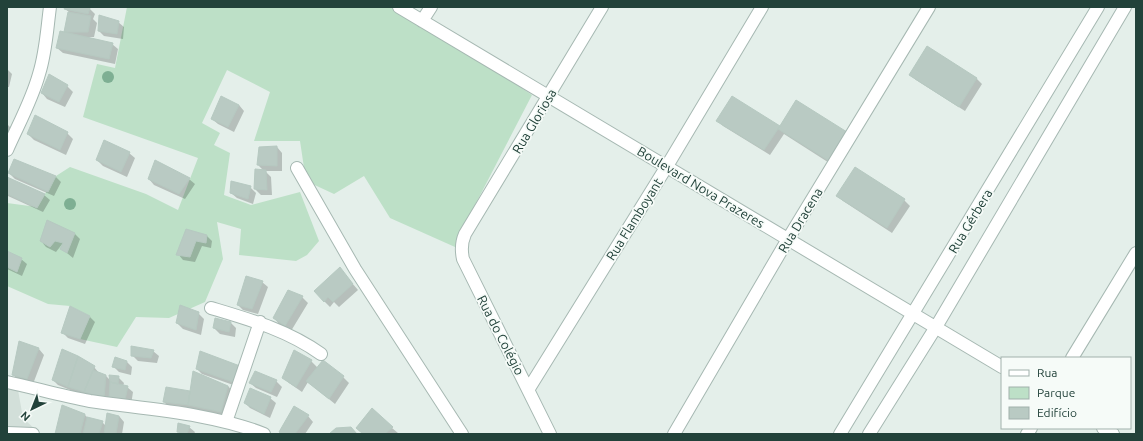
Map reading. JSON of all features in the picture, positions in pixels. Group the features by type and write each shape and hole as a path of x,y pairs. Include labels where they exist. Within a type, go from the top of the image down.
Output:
{"street":[{"path":"7,150 29,102 39,74 45,50 50,7"},
{"name":"Boulevard Nova Prazeres","path":"399,7 1001,366"},
{"path":"422,21 431,7"},
{"name":"Rua Gloriosa","path":"465,234 602,7"},
{"name":"Rua Flamboyant","path":"528,390 762,7"},
{"name":"Rua Dracena","path":"674,434 788,239 929,7"},
{"name":"Rua Gérbera","path":"840,434 914,314 1098,7"},
{"name":"Rua Gérbera","path":"870,434 936,327 1125,7"},
{"path":"297,168 355,269 462,434"},
{"name":"Rua do Colégio","path":"465,234 462,247 463,259 550,434"},
{"path":"1073,357 1136,252"},
{"path":"211,308 260,322 304,342 321,354"},
{"path":"226,422 260,322"},
{"path":"7,382 88,400 226,422 264,434"},
{"path":"7,433 33,434"}],"shaded area":[{"path":"7,387 18,390 23,418 40,434 7,434"}],"green space":[{"path":"127,7 399,7 532,95 461,232 455,247 390,218 364,176 334,194 306,181 300,141 254,141 270,92 227,70 202,123 220,133 214,145 230,153 224,195 251,205 300,192 319,241 307,255 296,261 239,255 241,229 217,222 223,259 205,302 169,318 136,317 117,347 80,339 90,316 70,306 48,304 7,286 7,203 37,207 56,176 70,167 146,194 178,210 198,158 83,117 97,64 115,68"}],"building":[{"path":"65,7 90,8 88,14 64,9"},
{"path":"68,12 91,16 88,32 64,32"},
{"path":"99,15 119,21 117,34 98,31"},
{"path":"60,31 113,43 109,59 56,48"},
{"path":"927,46 977,78 959,107 909,75"},
{"path":"49,74 68,85 59,102 41,93"},
{"path":"221,96 239,105 228,127 211,119"},
{"path":"732,96 780,126 764,150 716,121"},
{"path":"796,100 847,132 829,161 778,129"},
{"path":"35,115 68,132 60,150 27,134"},
{"path":"104,140 130,152 121,172 96,160"},
{"path":"277,146 277,166 257,165 259,147"},
{"path":"14,159 56,176 48,192 8,173"},
{"path":"155,160 190,178 179,194 148,179"},
{"path":"855,167 905,199 887,228 836,196"},
{"path":"255,169 266,170 267,190 254,189"},
{"path":"7,177 45,194 37,208 7,194"},
{"path":"231,181 251,186 248,199 230,193"},
{"path":"47,220 75,233 67,253 60,249 63,243 55,241 50,247 40,241"},
{"path":"186,229 207,235 206,243 196,241 190,257 176,255"},
{"path":"7,251 22,258 17,272 7,267"},
{"path":"340,267 353,284 333,302 328,297 324,302 314,291"},
{"path":"246,276 263,281 252,309 237,305"},
{"path":"288,290 303,296 285,326 273,318"},
{"path":"180,305 199,312 196,330 176,323"},
{"path":"70,306 90,316 80,339 61,333"},
{"path":"215,318 231,322 229,332 213,328"},
{"path":"19,341 39,348 27,379 12,375"},
{"path":"131,346 154,350 151,358 131,356"},
{"path":"62,349 78,356 68,387 52,380"},
{"path":"294,350 312,360 296,387 282,378"},
{"path":"200,351 240,366 233,382 196,369"},
{"path":"78,356 95,366 84,392 68,387"},
{"path":"115,357 127,361 125,370 112,367"},
{"path":"323,360 344,376 329,399 306,381"},
{"path":"93,370 106,375 104,398 84,392"},
{"path":"193,371 228,386 221,412 188,405"},
{"path":"255,371 277,380 271,392 249,383"},
{"path":"109,375 119,376 118,384 110,382"},
{"path":"110,382 128,386 125,400 109,398"},
{"path":"166,387 190,391 188,405 163,402"},
{"path":"250,388 271,397 264,414 244,403"},
{"path":"62,405 85,414 80,434 55,434"},
{"path":"294,406 309,415 295,434 282,434 279,432"},
{"path":"372,408 393,427 385,434 363,434 356,428"},
{"path":"107,413 119,416 116,434 104,434"},
{"path":"87,417 103,421 99,434 83,434"},
{"path":"178,423 190,426 187,434 177,432"},
{"path":"351,427 357,434 329,434 336,428"}]}
